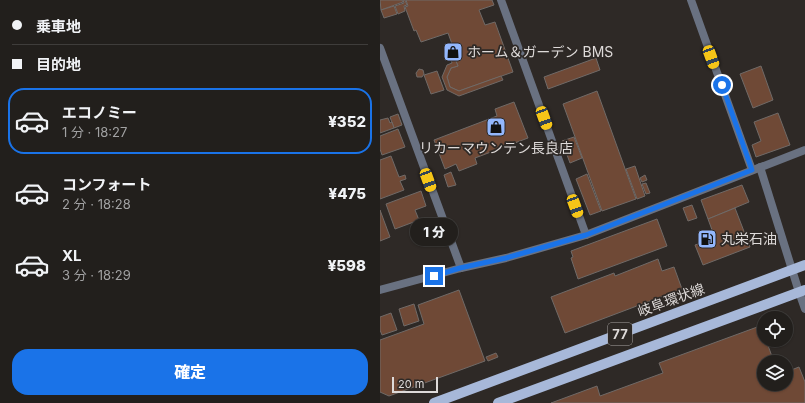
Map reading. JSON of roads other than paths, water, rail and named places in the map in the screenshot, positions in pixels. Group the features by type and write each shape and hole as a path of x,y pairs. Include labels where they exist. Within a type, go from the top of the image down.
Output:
{"main road":[{"name":"岐阜環状線","path":"434,403 805,265"},
{"name":"77","path":"498,403 802,291"}],"street":[{"path":"501,0 586,235"},
{"path":"691,0 802,291 805,309"},
{"path":"380,48 460,268"},
{"path":"380,290 460,268 506,258 586,235 805,150"}],"place":[{"name":"ホーム＆ガーデン BMS","path":"453,52"},
{"name":"リカーマウンテン長良店","path":"496,127"},
{"name":"丸栄石油","path":"707,239"}]}
